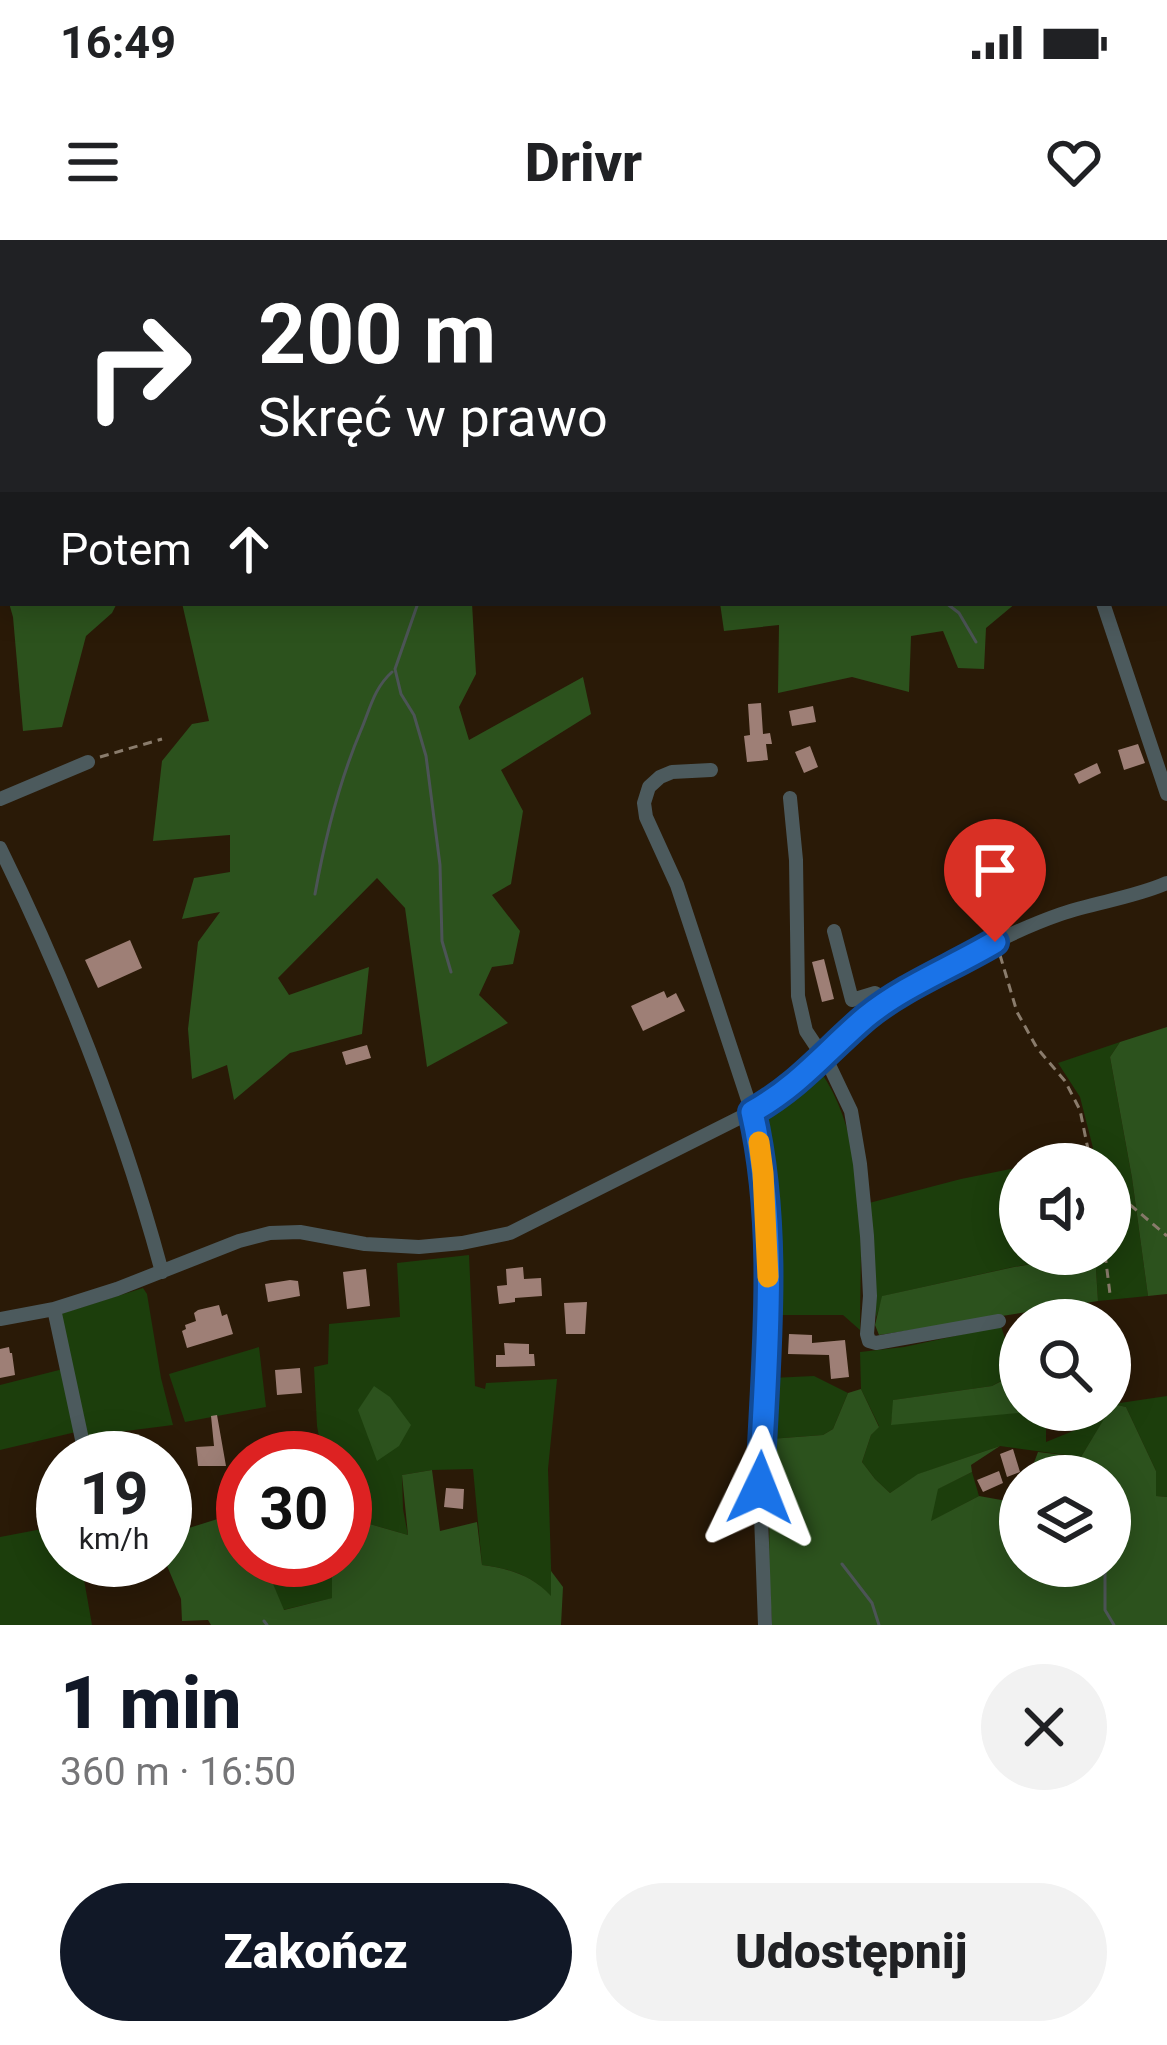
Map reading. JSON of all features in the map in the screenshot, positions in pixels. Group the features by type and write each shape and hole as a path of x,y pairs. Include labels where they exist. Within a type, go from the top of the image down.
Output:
{"street":[{"path":"1104,606 1167,794"},
{"path":"0,799 88,762"},
{"path":"711,770 660,777 649,788 644,803 677,885 752,1112 763,1173 769,1263 760,1488 765,1625"},
{"path":"790,798 798,996 806,1031 851,1111 860,1164 869,1341 999,1321"},
{"path":"0,848 50,950 112,1106 162,1272"},
{"path":"0,1318 54,1309 270,1232 300,1232 391,1247 462,1243 510,1233 752,1112 795,1085 887,1003 995,942 1064,913 1167,883"},
{"path":"834,932 852,1000 875,993 887,1003"},
{"path":"54,1309 80,1431"}],"path":[{"path":"88,762 162,739"},
{"path":"995,942 1017,1012 1080,1110 1087,1143"},
{"path":"1131,1206 1167,1236"},
{"path":"1108,1275 1110,1294"}],"green space":[{"path":"10,606 116,606 86,636 62,727 23,731"},
{"path":"183,606 472,606 476,674 459,707 469,740 583,677 591,714 501,770 523,811 511,884 492,895 520,931 513,964 492,967 479,995 508,1023 427,1067 405,908 377,878 278,978 289,995 369,967 362,1034 290,1053 234,1100 227,1065 192,1079 188,1029 198,942 220,912 182,919 194,878 230,872 230,835 153,841 162,761 192,724 209,721"},
{"path":"720,606 1012,606 986,628 984,669 958,668 943,631 911,636 909,692 852,677 778,693 779,625 724,631"},
{"path":"1167,1027 1167,1294 1148,1296 1131,1143 1126,1143 1110,1057 1120,1042"},
{"path":"1120,1042 1110,1057 1126,1143 1092,1143 1080,1097 1058,1063"},
{"path":"821,1072 837,1101 855,1163 861,1230 860,1330 843,1315 773,1315 761,1118"},
{"path":"999,1171 999,1270 883,1296 876,1318 869,1203"},
{"path":"1131,1172 1148,1296 1098,1299 1096,1275 1131,1275"},
{"path":"469,1255 475,1386 485,1389 486,1383 557,1379 548,1469 552,1598 520,1574 482,1565 473,1469 402,1475 408,1535 372,1525 372,1431 318,1431 314,1367 328,1364 329,1324 400,1317 397,1263"},
{"path":"999,1270 999,1275 1096,1275 1098,1299 999,1299 999,1316 879,1335 875,1325 882,1296"},
{"path":"143,1288 173,1425 86,1431 60,1314"},
{"path":"999,1326 999,1382 894,1400 891,1424 999,1414 999,1431 1046,1431 1046,1442 1073,1431 1097,1431 1082,1455 1000,1446 919,1474 890,1493 862,1462 879,1426 861,1389 860,1352"},
{"path":"259,1347 266,1407 185,1422 169,1374"},
{"path":"63,1369 76,1431 36,1431 36,1441 0,1450 0,1385"},
{"path":"814,1376 848,1393 833,1429 823,1435 770,1439 771,1378"},
{"path":"999,1382 999,1415 891,1425 893,1400"},
{"path":"374,1386 390,1397 411,1425 399,1446 377,1461 372,1431 366,1431 358,1410"},
{"path":"861,1389 879,1427 871,1435 862,1462 890,1493 918,1474 1000,1446 971,1465 972,1472 938,1489 931,1521 979,1496 999,1500 999,1587 1131,1587 1131,1455 1082,1455 1097,1431 1131,1431 1131,1418 1156,1471 1156,1496 1167,1497 1167,1625 772,1625 770,1439 823,1435 833,1429 848,1393"},
{"path":"1167,1396 1167,1497 1156,1496 1156,1471 1131,1418 1131,1401"},
{"path":"432,1470 440,1531 477,1522 482,1565 520,1574 551,1596 551,1571 563,1587 561,1625 211,1625 208,1620 182,1621 176,1587 192,1587 192,1527 216,1519 216,1587 274,1587 284,1610 332,1598 332,1587 372,1587 372,1525 408,1535 402,1475"},
{"path":"972,1472 979,1496 930,1522 937,1489"},
{"path":"36,1530 36,1587 85,1587 92,1625 0,1625 0,1537"},
{"path":"274,1587 333,1587 333,1598 283,1610"}],"building":[{"path":"761,703 763,734 770,733 772,744 766,744 768,760 747,762 748,704"},
{"path":"813,706 816,722 792,726 789,711"},
{"path":"1138,744 1145,763 1124,770 1118,750"},
{"path":"810,746 818,767 804,773 795,752"},
{"path":"1097,763 1101,773 1079,784 1074,774"},
{"path":"130,940 142,968 98,988 85,960"},
{"path":"824,959 834,999 822,1002 812,962"},
{"path":"664,991 667,998 676,993 685,1011 643,1031 631,1006"},
{"path":"367,1045 371,1058 346,1065 342,1052"},
{"path":"523,1267 524,1279 541,1278 542,1296 499,1304 497,1286 507,1285 506,1269"},
{"path":"366,1269 370,1306 347,1309 343,1272"},
{"path":"298,1281 300,1296 268,1302 265,1284"},
{"path":"587,1302 585,1334 566,1334 564,1303"},
{"path":"219,1305 233,1334 187,1348 185,1325 196,1321 198,1310"},
{"path":"789,1334 812,1335 812,1343 845,1340 849,1377 831,1379 829,1355 788,1354"},
{"path":"504,1343 529,1344 535,1366 496,1367 496,1355 505,1355"},
{"path":"9,1347 15,1375 0,1378 0,1349"},
{"path":"300,1368 302,1393 277,1395 275,1370"},
{"path":"217,1415 220,1431 216,1431 216,1466 198,1466 196,1447 214,1446 211,1416"},
{"path":"999,1471 999,1485 983,1492 977,1480"},
{"path":"446,1488 464,1489 463,1509 444,1507"}],"waterway":[{"path":"417,606 395,669 426,756 440,865 442,941 451,972"},
{"path":"950,606 976,642"},
{"path":"315,894 346,770 373,699 392,672"},
{"path":"842,1564 872,1603 879,1625"},
{"path":"1105,1587 1105,1610 1114,1625"},
{"path":"264,1621 267,1625"}],"slow traffic":[{"path":"759,1142 768,1277"}],"route":[{"path":"760,1488 769,1263 763,1173 752,1112 795,1085 887,1003 995,942"}]}
